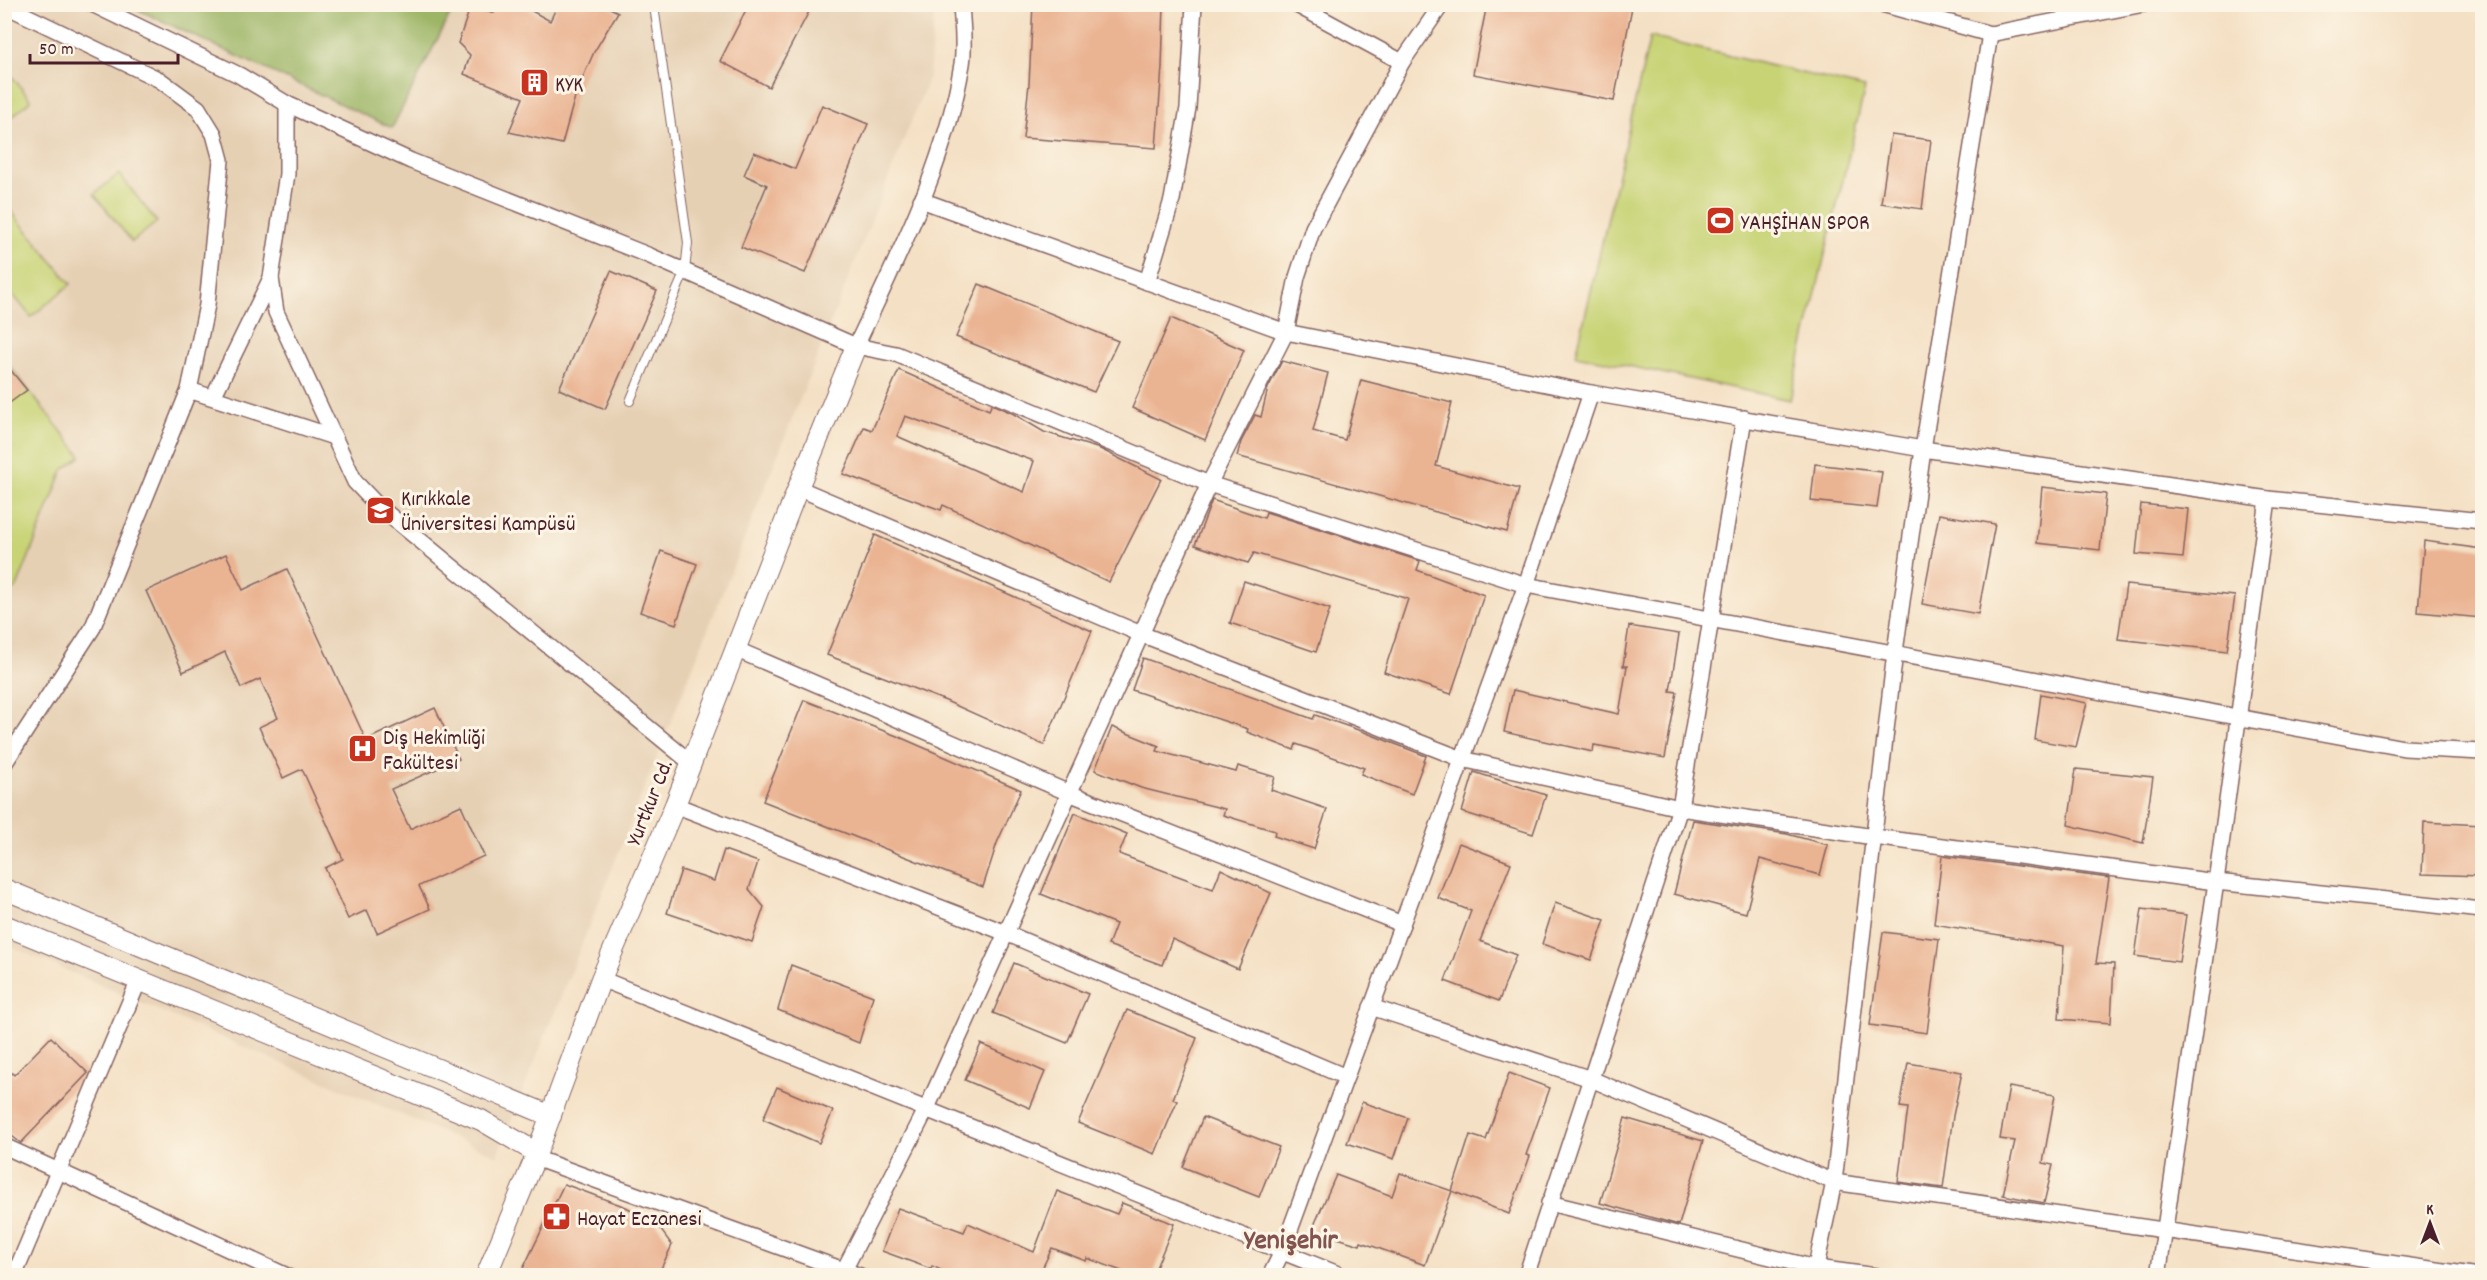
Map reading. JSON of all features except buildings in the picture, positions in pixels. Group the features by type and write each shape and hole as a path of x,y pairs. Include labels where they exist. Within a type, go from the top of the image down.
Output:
{"street":[{"path":"92,4 239,75 287,104 411,161 685,271 856,346 896,354 1209,484 1526,585 2404,748 2482,752"},
{"path":"856,346 908,235 942,143 963,62 962,4"},
{"path":"1147,282 1172,200 1188,108 1194,4"},
{"path":"1295,4 1402,62"},
{"path":"843,1272 927,1108 1209,484 1286,332 1297,277 1313,228 1402,62 1442,4"},
{"path":"1882,4 1990,34 2144,4"},
{"path":"4,5 160,80 198,108 213,134 221,160 207,305 189,390 92,629 4,764"},
{"path":"1815,1272 1834,1182 1895,652 1923,448 1990,34"},
{"path":"213,398 271,278 287,174 287,104"},
{"path":"921,200 1286,332 1591,393 1923,448 2268,499 2482,521"},
{"path":"271,278 276,312 355,482 377,505 690,762"},
{"name":"Yurtkur Cd.","path":"486,1275 536,1156 601,979 675,805 798,488 856,346"},
{"path":"189,390 334,437"},
{"path":"1270,1275 1282,1252 1526,585 1591,393"},
{"path":"1526,1275 1680,808 1744,418"},
{"path":"798,488 1141,634 1462,759 1680,808 1874,837 2216,882 2482,910"},
{"path":"2158,1275 2216,882 2268,499"},
{"path":"735,649 1070,793 1402,924"},
{"path":"675,805 1006,933 1346,1077"},
{"path":"4,889 551,1116"},
{"path":"4,925 481,1119 536,1156 843,1272 861,1275"},
{"path":"601,979 1343,1275"},
{"path":"14,1275 139,980"},
{"path":"1371,1007 1591,1079 1834,1182 2478,1275"},
{"path":"4,1146 287,1275"},
{"path":"1550,1203 1815,1272 1876,1275"}],"lane":[{"path":"630,401 685,271 688,243 655,13 656,4"}],"shaded area":[{"name":"Kırıkkale Üniversitesi Kampüsü","path":"5,5 935,5 929,77 497,1156 5,944"}],"green space":[{"path":"128,5 455,5 392,128"},
{"name":"YAHŞİHAN SPOR","path":"1650,37 1865,88 1790,400 1576,355"},
{"path":"5,68 31,100 4,123"},
{"path":"119,174 157,222 132,242 94,194"},
{"path":"5,204 71,284 31,317 5,285"},
{"path":"4,359 81,456 63,470 17,587 5,596"}],"place":[{"name":"KYK","path":"534,83"},
{"name":"YAHŞİHAN SPOR","path":"1720,221"},
{"name":"Kırıkkale Üniversitesi Kampüsü","path":"380,510"},
{"name":"Diş Hekimliği Fakültesi","path":"362,749"},
{"name":"Hayat Eczanesi","path":"556,1217"}],"district":[{"name":"Yenişehir","path":"1291,1238"}]}
